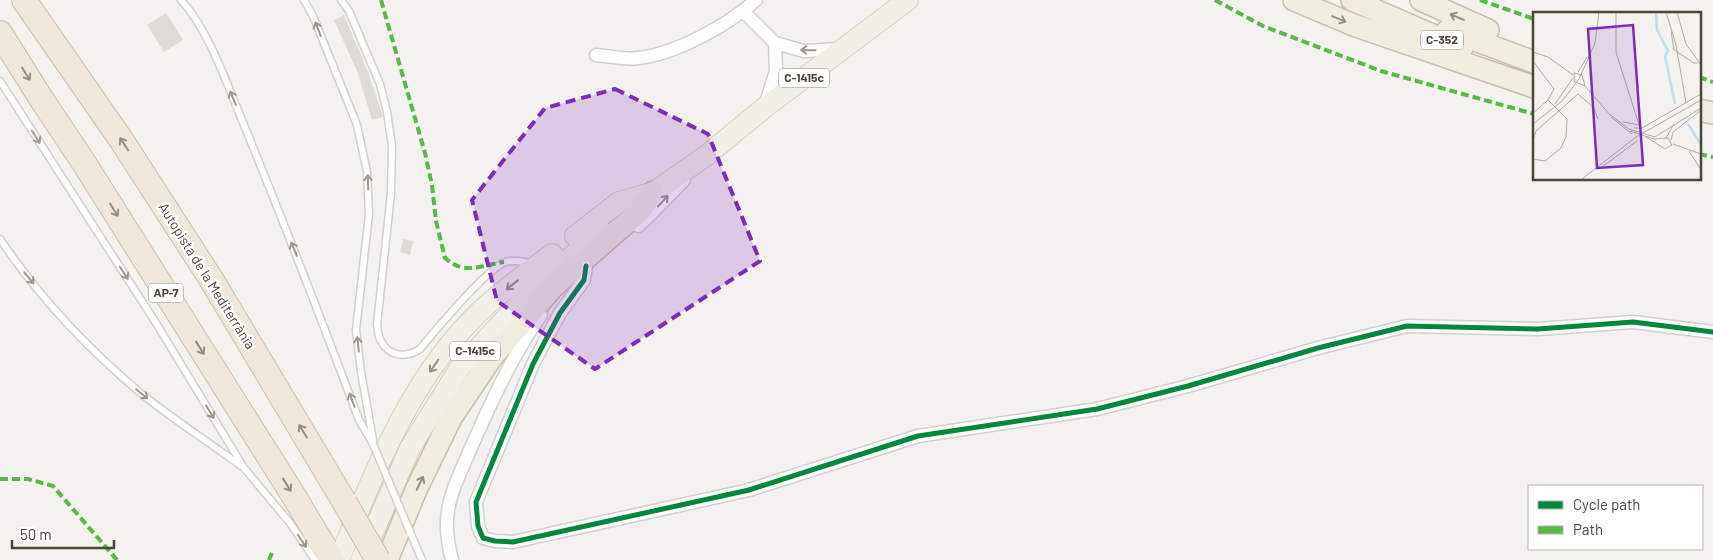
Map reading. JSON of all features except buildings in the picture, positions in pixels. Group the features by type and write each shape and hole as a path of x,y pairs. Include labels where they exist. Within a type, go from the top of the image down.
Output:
{"highway":[{"name":"Autopista de la Mediterrània","path":"24,0 122,142 206,271 346,502 378,560"},
{"path":"1294,0 1356,26 1533,87"},
{"name":"C-352","path":"1352,0 1437,38 1533,76"},
{"name":"C-352","path":"1382,0 1446,29 1533,62"},
{"path":"1421,0 1533,50"},
{"name":"AP-7","path":"0,33 295,498 329,559"},
{"path":"1700,110 1713,113"},
{"path":"1700,123 1713,126"},
{"name":"C-1415c","path":"387,560 416,490 451,418 492,357 553,287 640,211 653,192"}],"main road":[{"name":"C-1415c","path":"361,560 410,448 461,366 544,278 653,192 707,155 764,108 905,1"},
{"name":"C-1415c","path":"329,559 394,431 435,364 459,334 489,303 619,202 653,192"}],"street":[{"path":"596,55 638,58 686,45 744,11 756,0"},
{"path":"744,11 775,43 804,51 843,49"},
{"path":"764,108 776,71 775,43"},
{"path":"452,560 447,544 448,511 456,483 492,400 525,337 547,306 572,278 648,217 707,155"},
{"path":"586,266 584,280 560,313 533,364 476,502 478,526 483,538 514,542 749,490 918,436 1097,408 1188,386 1318,348 1408,326 1538,329 1633,322 1713,332"}],"lane":[{"path":"181,0 198,22 225,79 276,202 359,420 373,444 422,560"},
{"path":"304,0 313,16 357,125 368,172 369,214 356,330 373,444"},
{"path":"342,0 352,18 380,84 387,112 392,146 391,193 377,325 380,340 385,348 402,356 420,349 465,297 504,262 515,261 538,265"},
{"path":"0,82 151,315 244,468 290,523 329,559"},
{"path":"0,239 58,313 104,361 144,396 244,468"}],"highlighted area":[{"path":"615,89 708,134 760,261 595,369 497,301 472,200 545,108"}],"marked path":[{"path":"381,0 425,153 432,185 436,221 445,258 459,267 466,268 504,262"},
{"path":"1215,0 1263,26 1381,71 1533,114"},
{"path":"1480,0 1533,19"},
{"path":"1700,77 1713,82"},
{"path":"1700,154 1713,157"},
{"path":"0,479 28,479 53,486 117,560"},
{"path":"269,560 272,553"}],"cycle path":[{"path":"586,266 584,280 560,313 533,364 476,502 478,526 483,538 513,542 749,490 918,436 1097,409 1188,386 1318,348 1407,326 1538,329 1633,322 1713,332"}]}
